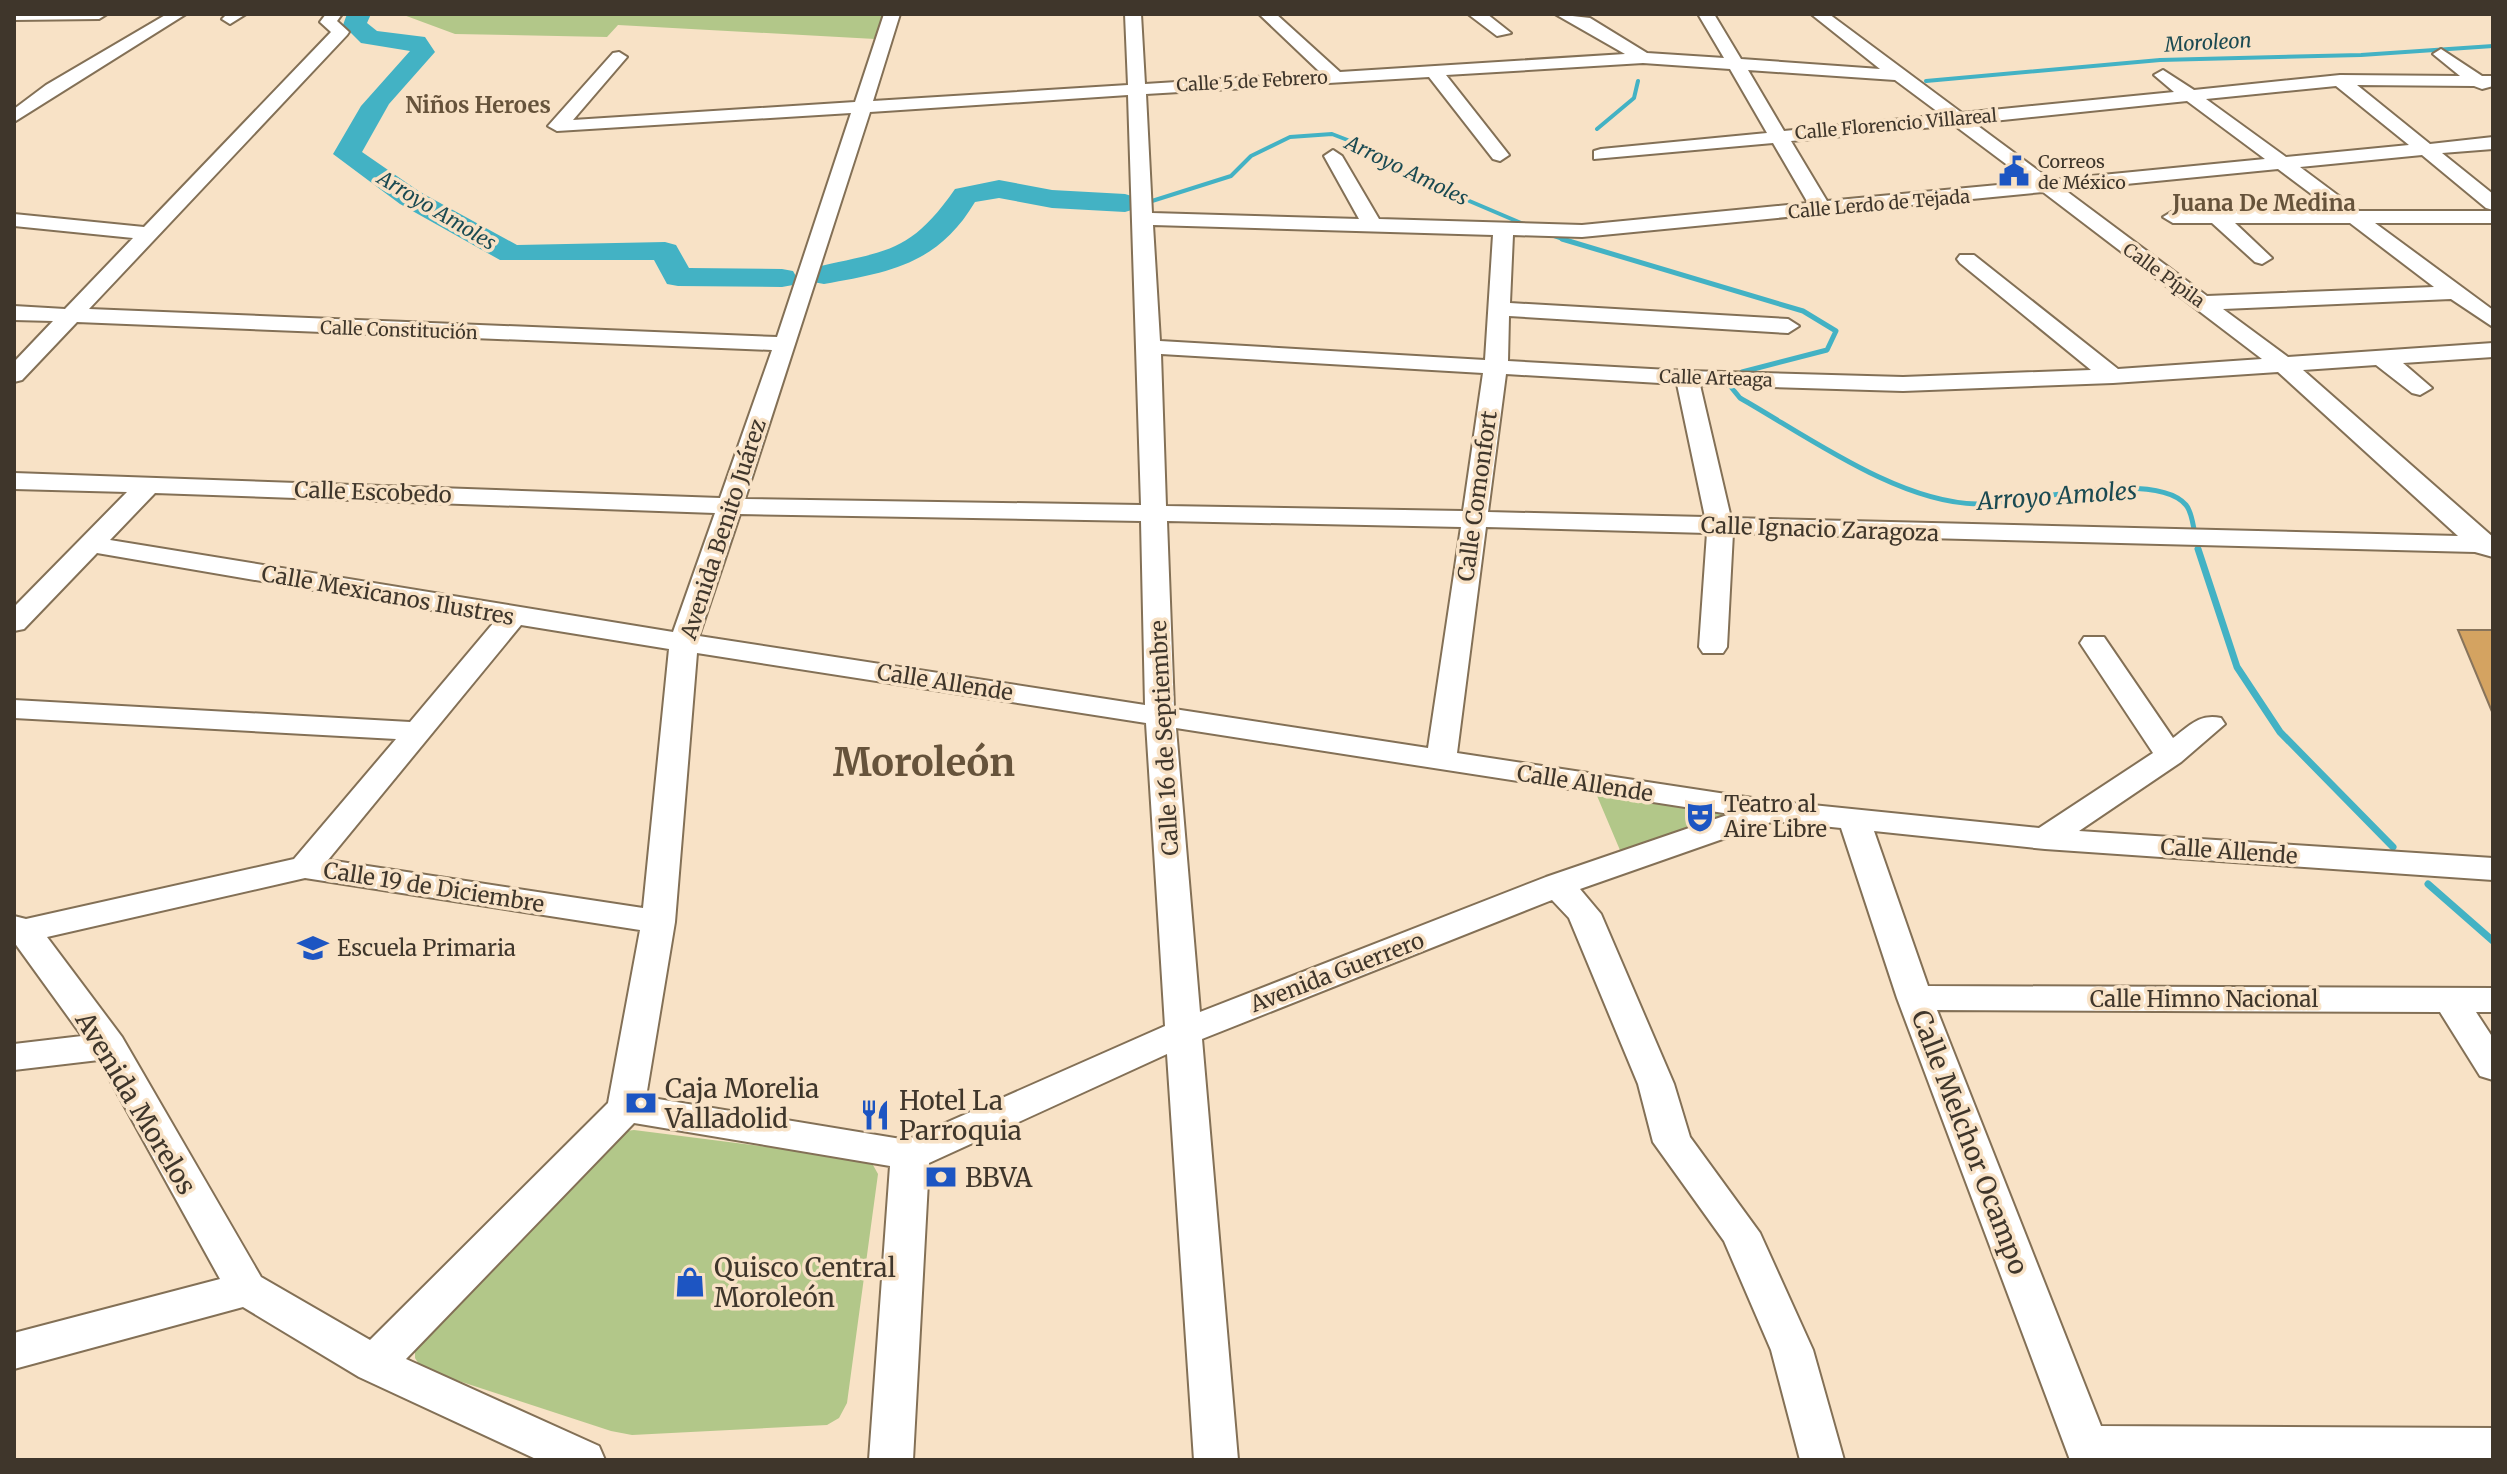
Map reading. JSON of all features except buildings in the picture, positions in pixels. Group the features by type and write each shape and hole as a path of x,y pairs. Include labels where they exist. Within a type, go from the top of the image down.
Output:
{"street":[{"path":"16,15 99,14"},
{"path":"14,117 52,89 178,14"},
{"name":"Avenida Benito Juárez","path":"626,1108 658,922 684,640 732,506 892,14"},
{"name":"Calle 16 de Septiembre","path":"1133,14 1156,513 1160,718 1216,1460"},
{"path":"1267,14 1334,76"},
{"path":"1476,14 1503,33"},
{"name":"Calle 5 de Febrero","path":"1563,14 1584,21 1643,58"},
{"path":"1706,14 1822,210"},
{"name":"Calle Pípila","path":"1819,14 2283,364 2490,549"},
{"path":"14,375 150,234 337,23"},
{"path":"2441,54 2485,80 2493,92"},
{"name":"Calle 5 de Febrero","path":"619,57 557,126 1643,58 1901,75"},
{"path":"1433,70 1500,155"},
{"path":"2163,75 2493,320"},
{"path":"2340,80 2493,204"},
{"name":"Calle Florencio Villareal","path":"1601,155 2340,80 2485,80"},
{"name":"Calle Lerdo de Tejada","path":"1516,230 1568,231 1822,210 2425,147 2493,143"},
{"path":"1333,156 1373,226"},
{"path":"2173,217 2493,217"},
{"path":"2217,217 2262,258"},
{"path":"1144,219 1516,230"},
{"path":"14,220 150,234"},
{"name":"Calle Comonfort","path":"1441,761 1496,365 1501,309 1516,230"},
{"path":"1967,259 2113,376"},
{"path":"2203,303 2456,292"},
{"path":"1501,309 1788,326"},
{"name":"Calle Constitución","path":"14,313 784,344"},
{"name":"Calle Arteaga","path":"1149,347 1687,378 1903,384 2113,376 2493,350"},
{"path":"2382,358 2420,388"},
{"path":"1687,378 1720,526 1713,647"},
{"name":"Calle Escobedo","path":"14,481 151,483 732,506 1156,513"},
{"path":"14,623 94,545 151,483"},
{"name":"Calle Ignacio Zaragoza","path":"1156,513 1473,519 2490,549"},
{"name":"Calle Mexicanos Ilustres","path":"94,545 514,616 684,640"},
{"path":"305,867 514,616"},
{"name":"Calle Allende","path":"684,640 1160,718 1772,811 2045,839 2493,869"},
{"path":"2094,643 2170,755"},
{"path":"14,709 418,731"},
{"path":"2045,839 2170,755 2210,724"},
{"name":"Avenida Guerrero","path":"910,1155 1182,1033 1558,885 1772,811"},
{"name":"Calle Melchor Ocampo","path":"1854,821 1915,998 2089,1453"},
{"name":"Calle 19 de Diciembre","path":"19,929 305,867 658,922"},
{"path":"1558,885 1584,914 1656,1084 1672,1142 1740,1233 1792,1350 1822,1460"},
{"name":"Avenida Morelos","path":"19,929 109,1046 174,1166 247,1289"},
{"name":"Calle Himno Nacional","path":"1915,998 2493,1000"},
{"path":"2450,1000 2493,1067"},
{"path":"14,1057 109,1046"},
{"path":"374,1364 626,1108 910,1155 891,1460"},
{"path":"14,1351 247,1289 374,1364 583,1460"},
{"path":"2089,1453 2493,1447"}],"green space":[{"path":"401,14 884,14 875,39 618,25 607,37 455,34"},
{"path":"1592,784 1772,811 1625,862"},
{"path":"634,1130 862,1159 873,1165 878,1174 847,1403 839,1418 827,1425 632,1435 611,1431 422,1369 415,1358 415,1345 619,1132"}],"waterway":[{"name":"Arroyo Amoles","path":"359,14 355,25 370,38 416,42 423,52 379,99 347,154 410,198 511,254 665,251 678,277 782,278"},
{"name":"Moroleon","path":"1926,81 2160,60 2361,55 2493,46"},
{"path":"1597,129 1634,98 1638,81"},
{"name":"Arroyo Amoles","path":"1152,201 1231,176 1251,156 1290,137 1332,134 1363,146 1399,171 1528,226"},
{"name":"Arroyo Amoles","path":"824,275 888,261 923,245 952,216 965,195 999,189 1052,199 1125,203"},
{"name":"Arroyo Amoles","path":"1554,236 1569,241"},
{"name":"Arroyo Amoles","path":"1562,239 1803,311 1836,331 1827,350 1742,372"},
{"name":"Arroyo Amoles","path":"1731,387 1740,398 1824,448 1885,480 1916,492 1947,501 1977,504 2118,488 2146,489 2170,494 2186,505 2195,534"},
{"name":"Arroyo Amoles","path":"2198,549 2237,667 2280,732 2393,847"},
{"name":"Arroyo Amoles","path":"2428,884 2493,941"}],"place":[{"name":"Correos de México","path":"2014,171"},
{"name":"Teatro al Aire Libre","path":"1700,817"},
{"name":"Escuela Primaria","path":"313,948"},
{"name":"Caja Morelia Valladolid","path":"641,1103"},
{"name":"Hotel La Parroquia","path":"875,1115"},
{"name":"BBVA","path":"941,1177"},
{"name":"Quisco Central Moroleón","path":"690,1282"}],"district":[{"name":"Niños Heroes","path":"478,105"},
{"name":"Juana De Medina","path":"2264,203"},
{"name":"Moroleón","path":"924,762"}]}
